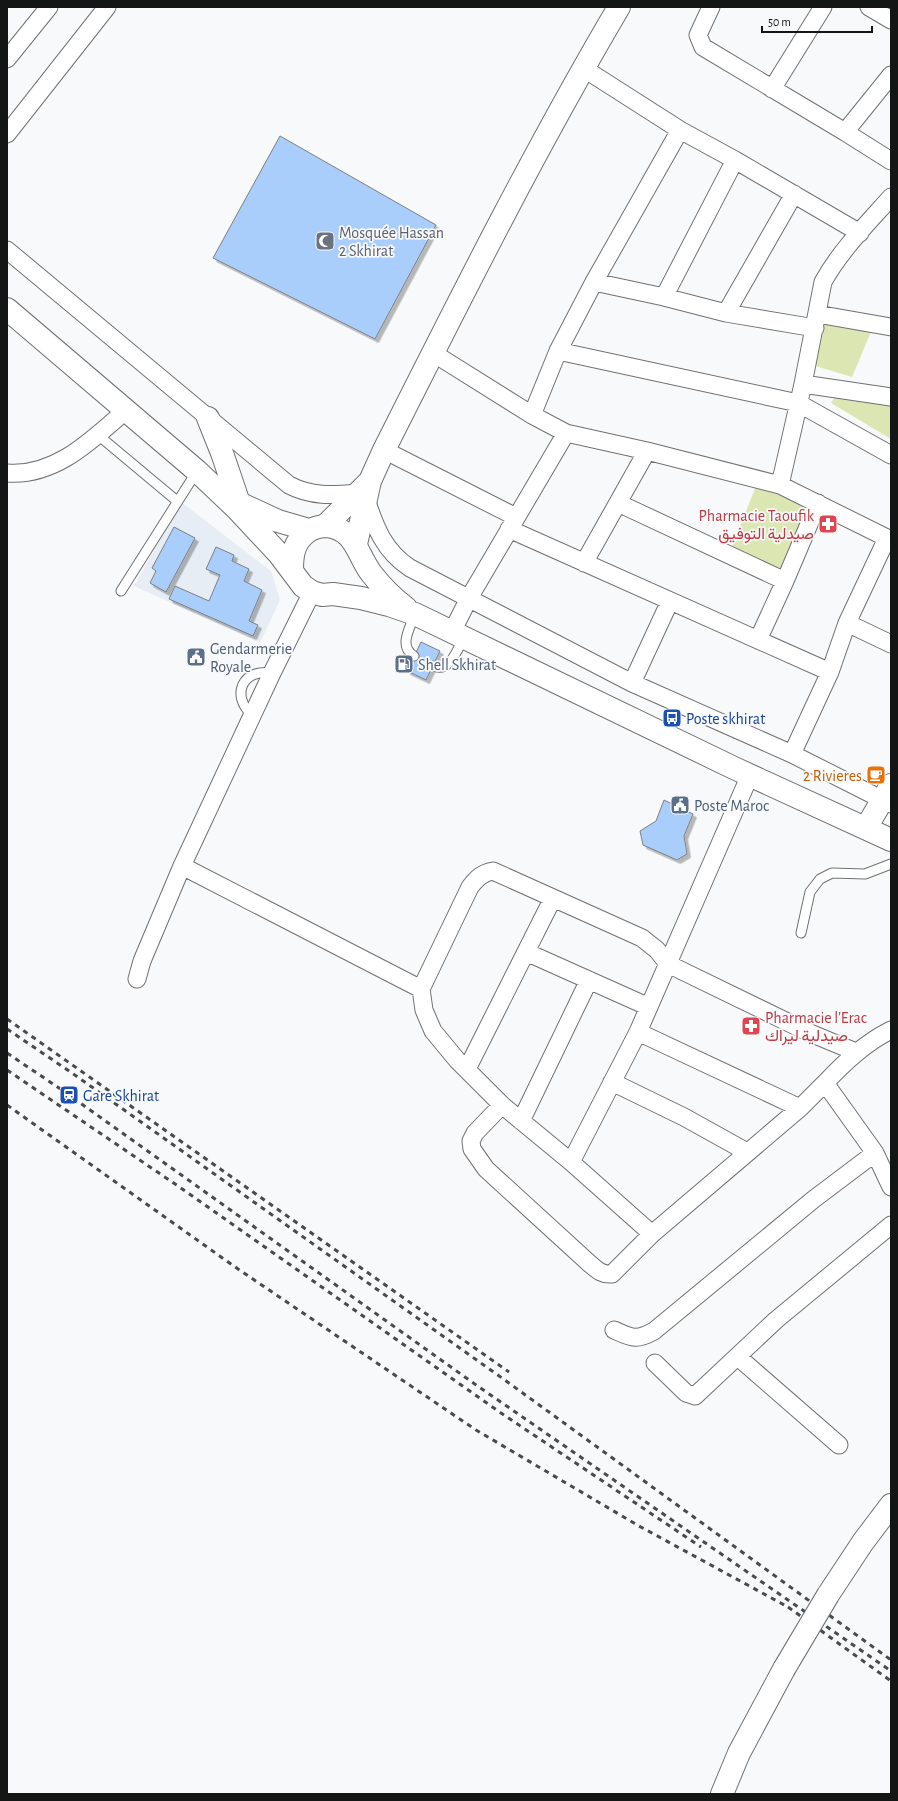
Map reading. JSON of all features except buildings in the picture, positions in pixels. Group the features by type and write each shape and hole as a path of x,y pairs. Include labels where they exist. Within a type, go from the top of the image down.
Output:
{"main road":[{"path":"322,593 343,591 351,584 357,575 360,564 358,549 365,491 433,353 583,68 619,7"},
{"path":"7,309 230,499 266,538 303,586 322,593 381,603 415,614 750,775 891,840"},
{"path":"208,418 222,452 230,499"},
{"path":"292,570 294,547 300,538 317,528 365,491"},
{"path":"230,499 278,521 317,528 334,527 343,530 351,536 370,572 383,588 398,602 415,614"},
{"path":"866,828 888,796"},
{"path":"722,1794 739,1753 784,1669 828,1595 863,1542 891,1505"}],"street":[{"path":"7,59 49,7"},
{"path":"711,7 698,35 703,47 846,132 891,161"},
{"path":"772,89 823,7"},
{"path":"869,7 891,20"},
{"path":"7,134 103,8"},
{"path":"583,68 680,130 735,160 860,233"},
{"path":"846,132 891,75"},
{"path":"532,414 558,351 594,282 680,130"},
{"path":"664,297 735,160"},
{"path":"726,313 794,194"},
{"path":"780,485 803,384 823,282 828,272 891,197"},
{"path":"7,250 279,478 299,490 322,496 365,491 378,531 388,549 394,556 410,568 632,683 888,796"},
{"path":"594,282 664,297 726,313 891,327"},
{"path":"558,351 798,403 891,455"},
{"path":"433,353 532,414 566,433 647,451 780,485 889,539 847,623 830,672 792,754"},
{"path":"803,384 891,397"},
{"path":"7,473 28,472 59,462 73,454 98,435 125,411"},
{"path":"458,635 469,598 566,433"},
{"path":"384,450 584,563 830,672"},
{"path":"584,563 647,451"},
{"path":"618,503 785,582"},
{"path":"758,640 785,582 818,503"},
{"path":"137,980 142,961 182,866 272,673 322,593"},
{"path":"632,683 670,601"},
{"path":"847,623 891,644"},
{"path":"571,1162 638,1032 750,775"},
{"path":"182,866 421,989"},
{"path":"652,1234 571,1162 502,1105 457,1060 433,1031 424,1010 421,989 470,887 481,875 486,872 493,871 642,938 657,950 668,964 810,1033 856,1052"},
{"path":"467,1069 553,898"},
{"path":"526,952 649,1007"},
{"path":"521,1121 589,980"},
{"path":"502,1105 475,1134 471,1141 472,1149 486,1169 594,1268 599,1272 612,1274 652,1234 800,1108 856,1052 878,1036 891,1030"},
{"path":"638,1032 800,1108"},
{"path":"612,1082 747,1152"},
{"path":"825,1083 875,1153 891,1187"},
{"path":"614,1330 632,1338 646,1336 654,1331 814,1199 875,1153"},
{"path":"655,1363 686,1394 695,1396 776,1320 891,1225"},
{"path":"738,1357 839,1445"}],"lane":[{"path":"98,435 177,501"},
{"path":"121,591 197,471"},
{"path":"414,656 407,649 405,640 415,614"},
{"path":"433,666 441,668 449,664 458,635"},
{"path":"801,933 810,892 820,879 832,874 865,874 891,864"}],"shaded area":[{"path":"181,502 271,571 280,600 260,643 134,586"}],"green space":[{"path":"822,324 871,332 852,377 812,365"},
{"path":"837,394 891,398 891,439 831,403"},
{"path":"756,486 809,506 782,571 732,547"}],"railway":[{"path":"7,1019 509,1372"},
{"path":"7,1029 72,1073 502,1378 891,1660"},
{"path":"7,1053 62,1090 479,1387 891,1671"},
{"path":"7,1070 178,1186 501,1413 701,1547"},
{"path":"7,1105 238,1269 476,1430 639,1526 788,1607"},
{"path":"788,1607 891,1681"}],"place":[{"name":"Mosquée Hassan 2 Skhirat","path":"325,241"},
{"name":"Pharmacie Taoufik صيدلية التوفيق","path":"828,524"},
{"name":"Gendarmerie Royale","path":"196,657"},
{"name":"Shell Skhirat","path":"404,664"},
{"name":"Poste skhirat","path":"672,718"},
{"name":"2 Rivieres","path":"876,775"},
{"name":"Poste Maroc","path":"680,805"},
{"name":"Pharmacie l'Erac صيدلية ليراك","path":"751,1026"},
{"name":"Gare Skhirat","path":"69,1095"}]}
